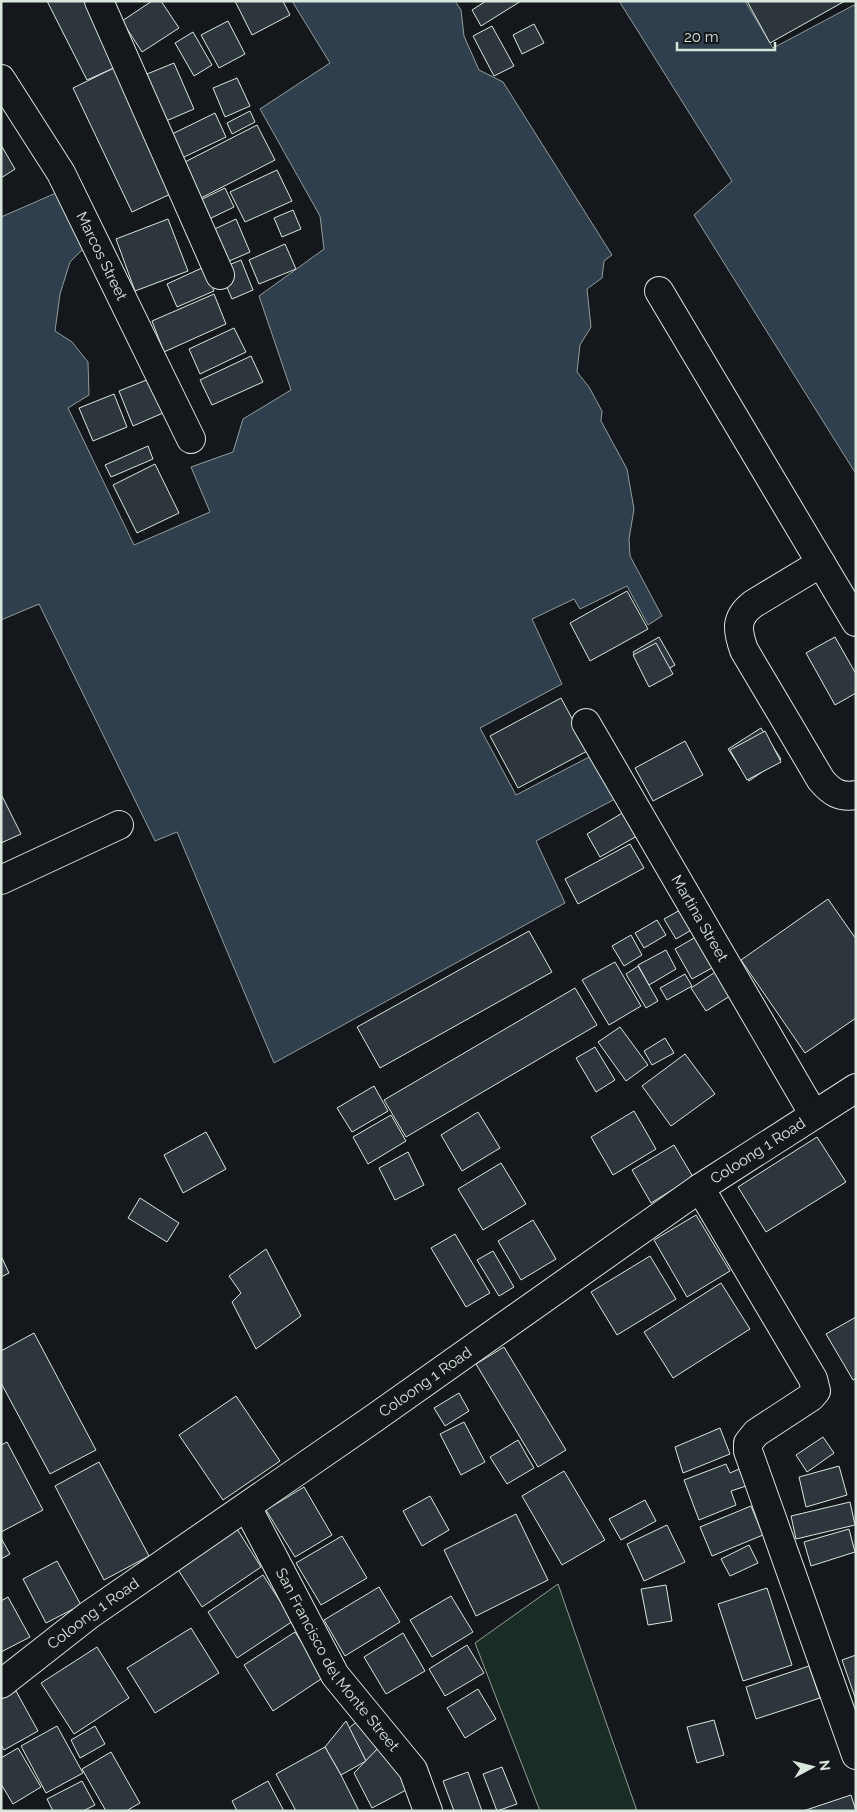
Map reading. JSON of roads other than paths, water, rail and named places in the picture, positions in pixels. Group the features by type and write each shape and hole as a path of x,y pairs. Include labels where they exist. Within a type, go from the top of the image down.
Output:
{"street":[{"path":"99,1 220,275"},
{"name":"Marcos Street","path":"1,79 61,173 191,439"},
{"path":"659,291 856,622"},
{"path":"821,563 744,611 739,623 739,637 744,650 821,780 828,789 839,795 856,795"},
{"name":"Martina Street","path":"586,723 814,1115"},
{"path":"1,880 119,825"},
{"name":"Coloong 1 Road","path":"1,1684 89,1615 247,1507 700,1188 856,1088"},
{"path":"700,1188 812,1379 816,1392 756,1433 748,1442 748,1451 856,1755"},
{"name":"San Francisco del Monte Street","path":"247,1507 335,1675 413,1770 421,1808"}],"water":[{"path":"292,1 455,1 461,10 464,36 479,70 503,82 612,255 604,261 602,278 587,289 591,327 580,345 577,372 589,387 602,411 601,421 627,469 634,509 629,539 630,556 662,616 648,625 627,586 580,609 574,599 532,619 562,684 480,728 516,795 591,756 615,799 536,841 565,903 274,1063 177,832 155,841 39,604 1,620 1,217 56,193 85,247 70,262 60,294 55,331 72,342 88,362 89,395 68,408 134,545 210,512 191,467 233,452 243,419 291,390 259,296 324,249 320,216 260,109 330,63"},
{"path":"619,1 745,1 773,48 854,5 856,7 856,474 694,215 732,181"}]}
